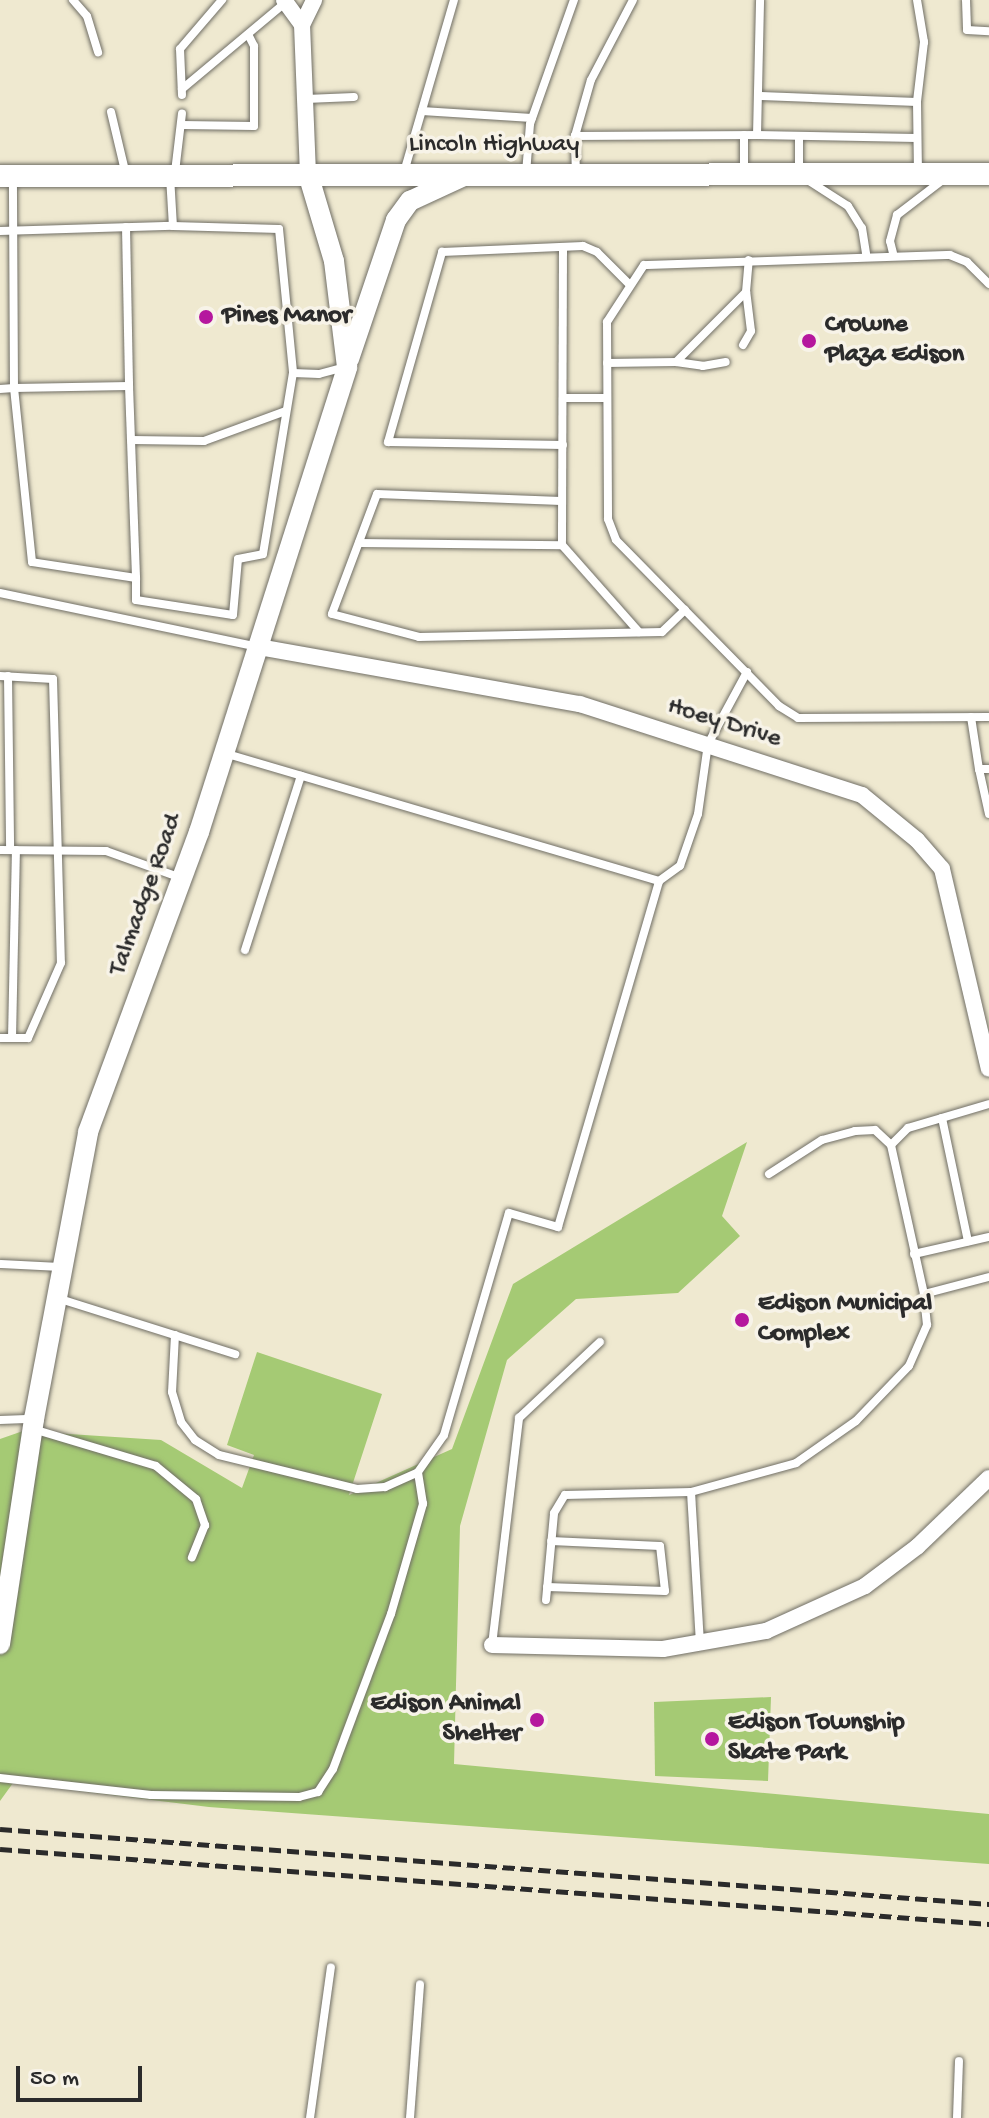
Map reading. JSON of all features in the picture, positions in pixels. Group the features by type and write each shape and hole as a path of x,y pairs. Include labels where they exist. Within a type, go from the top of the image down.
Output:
{"main road":[{"name":"Lincoln Highway","path":"7,176 989,174"}],"street":[{"path":"308,174 302,25 314,0"},
{"path":"285,1 302,25"},
{"path":"347,367 396,220 410,201 470,173"},
{"name":"Talmadge Road","path":"0,1644 33,1424 88,1132 182,878 347,367 334,261 308,174"},
{"name":"Hoey Drive","path":"259,647 580,704 862,795 917,840 942,869 989,1069"},
{"path":"492,1645 663,1649 700,1645 766,1631 865,1586 918,1546 989,1478"}],"lane":[{"path":"73,0 87,16 98,52"},
{"path":"222,0 185,39 178,58 182,92 285,1"},
{"path":"403,174 454,0"},
{"path":"526,174 532,118 574,0"},
{"path":"576,174 575,136 591,80 633,0"},
{"path":"757,135 761,96 760,0"},
{"path":"917,0 924,42 917,102 918,174"},
{"path":"966,0 967,30 989,31"},
{"path":"182,125 254,126 254,46 248,34"},
{"path":"761,96 917,102"},
{"path":"305,99 354,97"},
{"path":"422,111 532,118"},
{"path":"111,112 126,175"},
{"path":"173,226 172,175 182,113"},
{"path":"744,135 744,174"},
{"path":"575,136 916,138"},
{"path":"799,139 799,174 848,206 862,228 866,254"},
{"path":"893,253 890,241 897,215 952,174"},
{"path":"7,176 13,231 14,388 32,562 136,578"},
{"path":"0,231 13,231 126,227 173,226 279,229 293,373 263,554 238,559 233,615 136,600 126,227"},
{"path":"563,445 388,442 442,252 563,247 597,252 628,283"},
{"path":"563,247 562,545 639,632"},
{"path":"989,284 979,273 950,255 893,253 644,265 628,283 607,322 608,519 616,540 747,672 798,718 989,717"},
{"path":"743,345 751,331 746,292 749,260"},
{"path":"979,273 989,272"},
{"path":"676,362 746,292"},
{"path":"607,363 676,362 703,366 726,362"},
{"path":"293,373 319,374 347,367"},
{"path":"0,389 129,386"},
{"path":"563,398 607,398"},
{"path":"132,440 204,441 286,411"},
{"path":"561,501 377,494 332,614 419,637 662,632 685,610"},
{"path":"359,543 562,545"},
{"path":"0,593 259,647"},
{"path":"175,1335 172,1392 181,1422 195,1440 219,1455 357,1489 385,1487 418,1472 444,1435 509,1213 558,1227 659,881 680,866 698,814 708,744 747,672"},
{"path":"0,1038 12,1038 28,1038 61,963 53,679 4,676 12,1038"},
{"path":"971,717 984,769 989,814"},
{"path":"223,753 659,881"},
{"path":"245,950 301,776"},
{"path":"9,850 106,851 182,878"},
{"path":"891,1145 908,1128 989,1104"},
{"path":"942,1118 968,1241"},
{"path":"546,1600 554,1513 565,1495 691,1492 796,1463 856,1421 920,1348 927,1325 924,1294 891,1145 875,1130 855,1131 822,1140 769,1174"},
{"path":"914,1254 989,1237"},
{"path":"0,1264 62,1267"},
{"path":"924,1294 989,1277"},
{"path":"56,1297 235,1354"},
{"path":"492,1645 519,1418 600,1342"},
{"path":"0,1420 33,1424 156,1466 196,1499 205,1525 192,1558"},
{"path":"0,1778 151,1795 299,1797 318,1792 333,1769 391,1614 423,1504 418,1472"},
{"path":"691,1492 700,1645"},
{"path":"547,1587 665,1591 660,1546 551,1541"},
{"path":"310,2118 331,1967"},
{"path":"410,2118 420,1984"},
{"path":"957,2118 959,2061"}],"green space":[{"path":"747,1142 722,1216 740,1236 678,1293 576,1299 507,1360 460,1526 454,1764 989,1814 989,1864 209,1807 13,1783 0,1801 0,1439 23,1431 161,1440 242,1488 254,1455 227,1445 257,1352 382,1394 349,1495 452,1449 513,1284"},
{"name":"Edison Township Skate Park","path":"771,1697 768,1781 655,1776 654,1702"}],"railway":[{"path":"0,1829 989,1904"},
{"path":"0,1849 989,1924"}],"place":[{"name":"Pines Manor","path":"206,317"},
{"name":"Crowne Plaza Edison","path":"809,341"},
{"name":"Edison Municipal Complex","path":"742,1320"},
{"name":"Edison Animal Shelter","path":"537,1720"},
{"name":"Edison Township Skate Park","path":"712,1739"}]}
